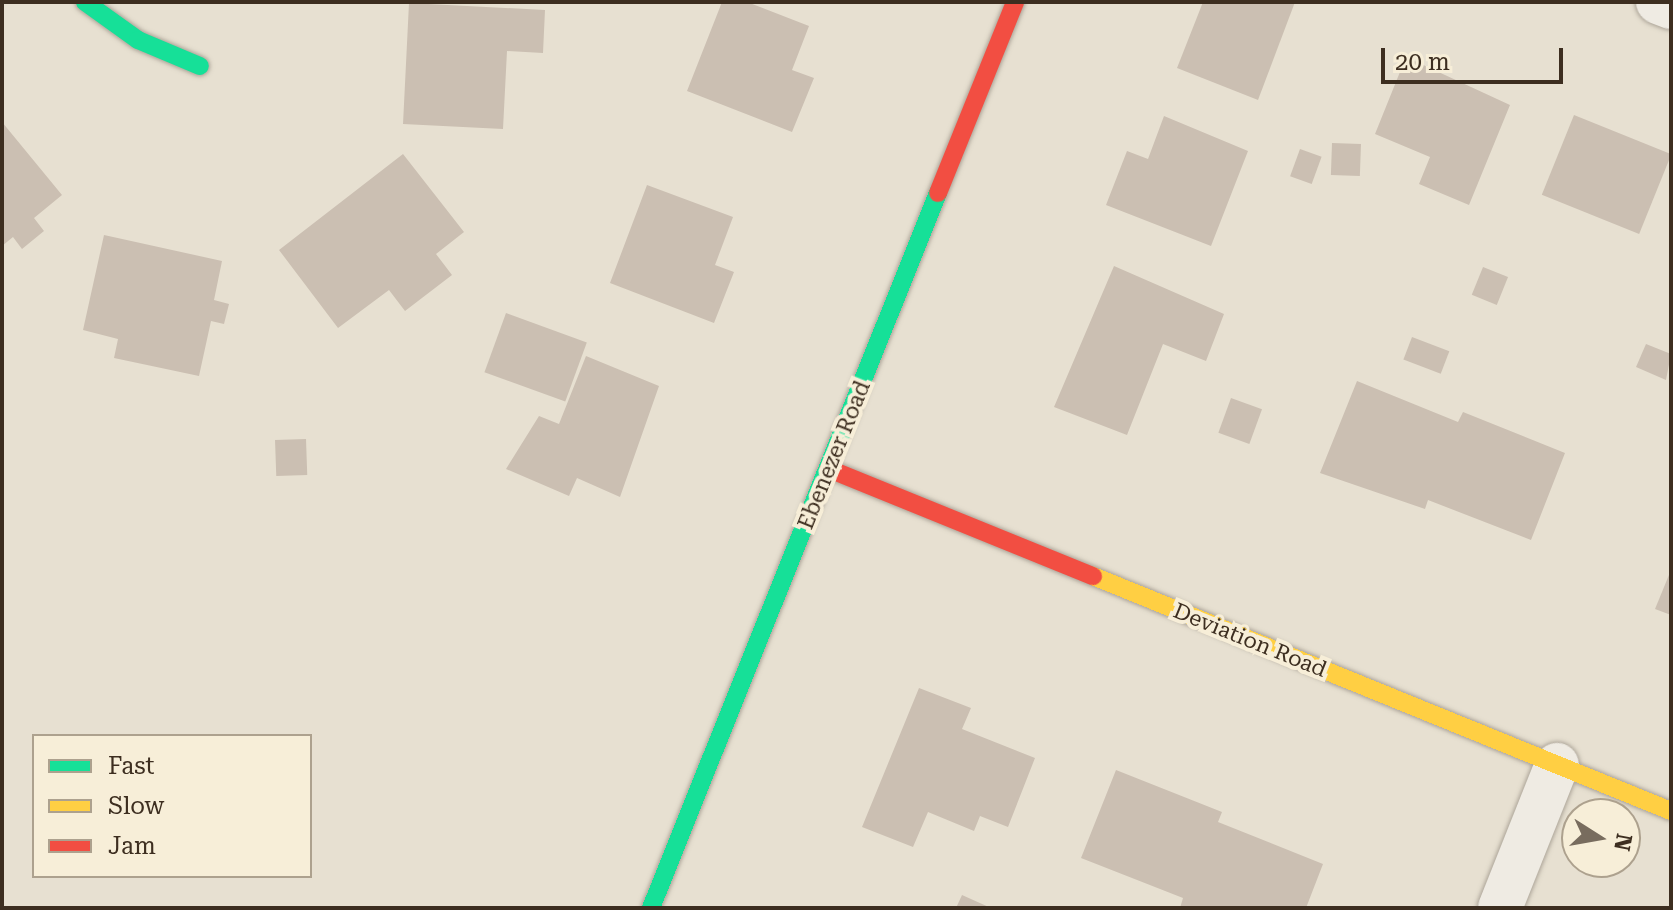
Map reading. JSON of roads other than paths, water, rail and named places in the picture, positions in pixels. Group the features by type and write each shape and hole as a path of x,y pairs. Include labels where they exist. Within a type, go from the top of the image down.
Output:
{"street":[{"path":"85,2 138,40 200,66"},
{"name":"Ebenezer Road","path":"651,908 1015,2"},
{"path":"1658,2 1671,7"},
{"name":"Deviation Road","path":"829,469 1671,811"},
{"path":"1500,908 1557,765"}]}
